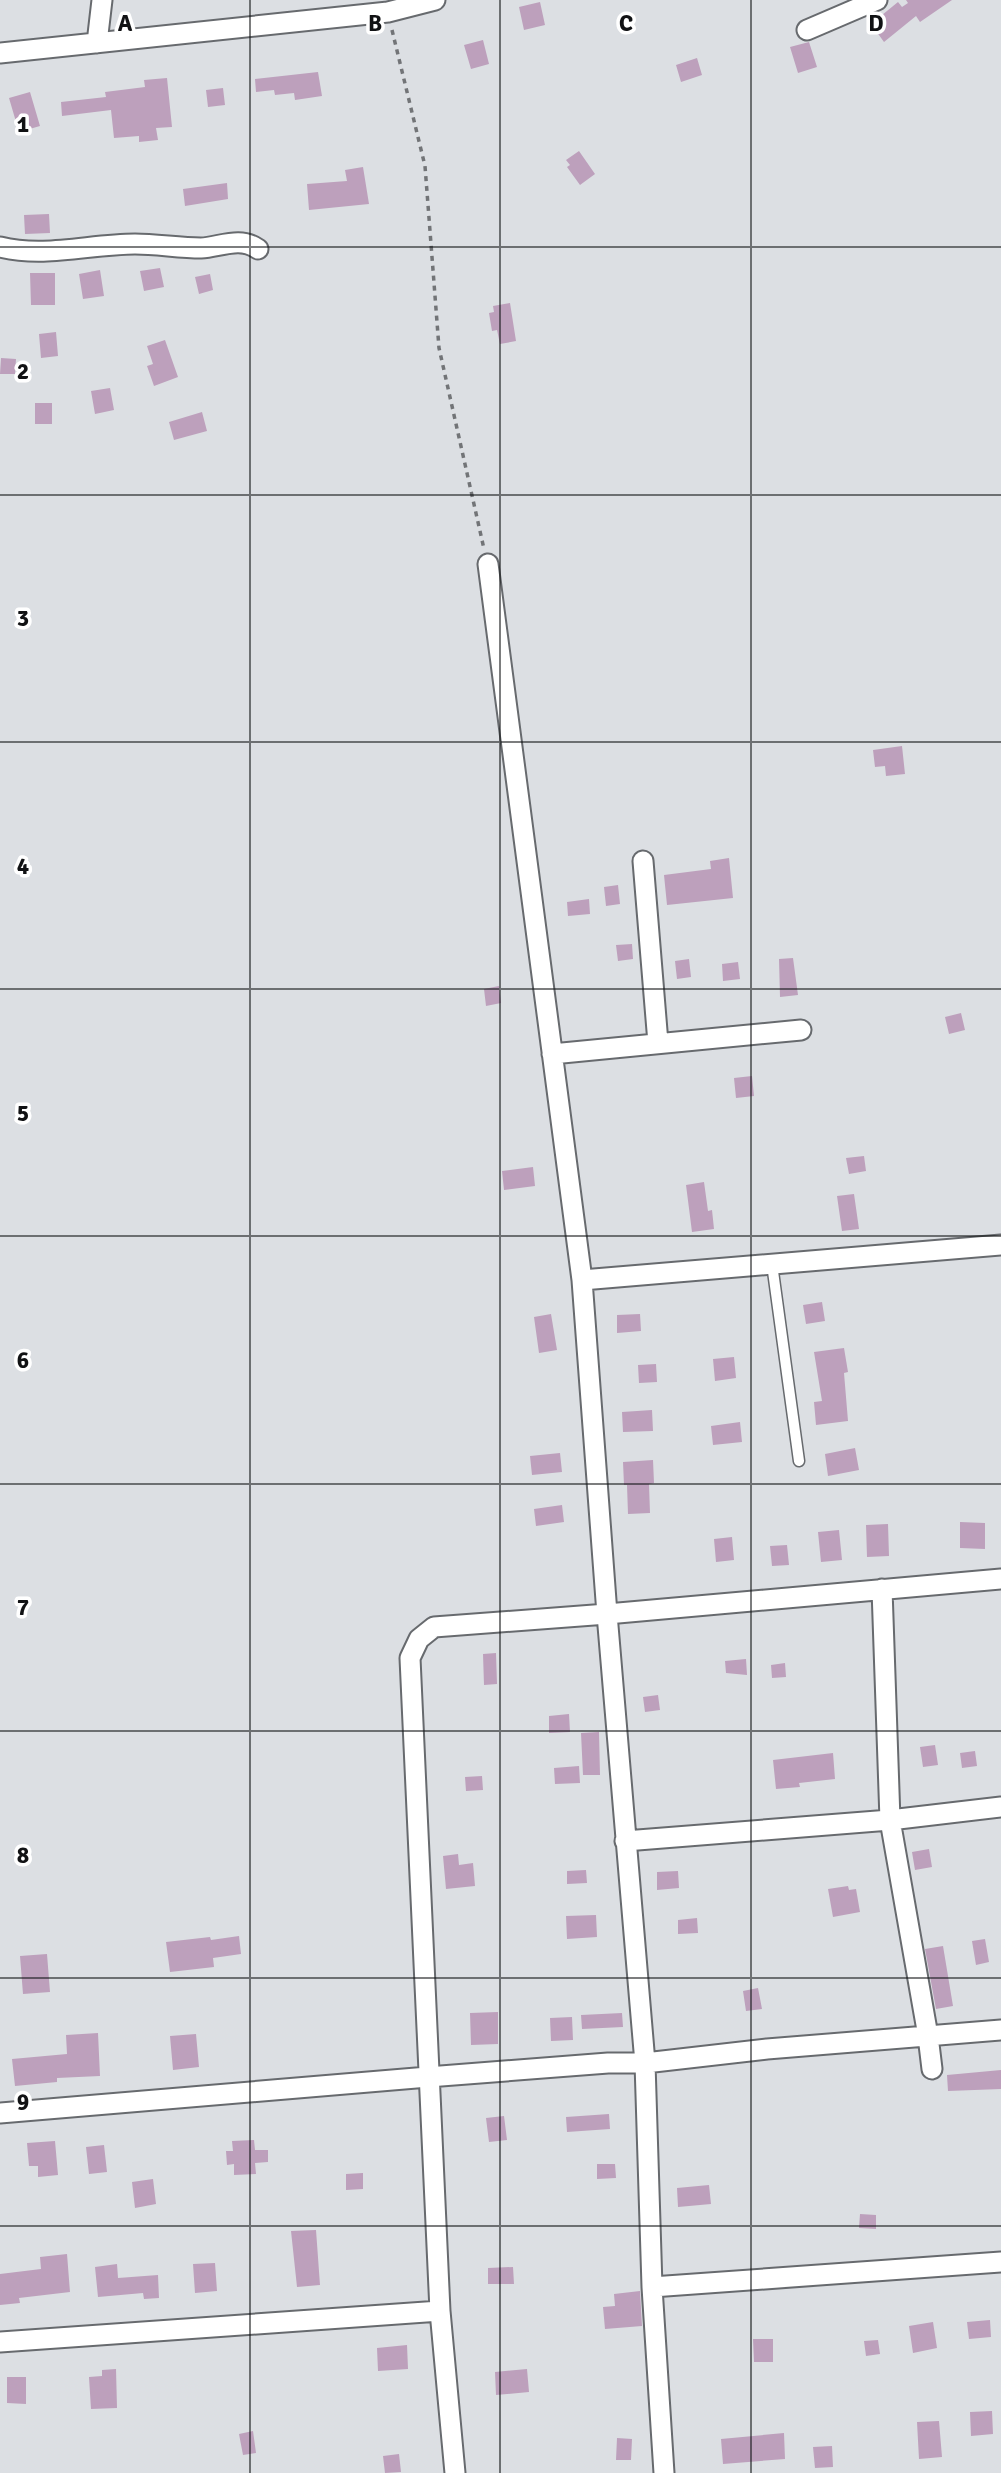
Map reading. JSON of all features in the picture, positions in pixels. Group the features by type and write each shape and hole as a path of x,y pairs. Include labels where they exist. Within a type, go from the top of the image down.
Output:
{"street":[{"path":"97,43 102,0"},
{"path":"0,53 388,12 435,0"},
{"path":"807,30 877,0"},
{"path":"0,247 18,251 51,251 134,244 205,248 228,243 251,244 258,249"},
{"path":"488,564 582,1280 625,1841 645,2063 652,2287 664,2473"},
{"path":"643,861 658,1043"},
{"path":"552,1054 801,1030"},
{"path":"582,1280 1001,1245"},
{"path":"455,2473 440,2311 428,2077 410,1658 419,1639 434,1627 1001,1579"},
{"path":"882,1590 890,1820 932,2069"},
{"path":"625,1841 890,1820 1001,1807"},
{"path":"0,2113 608,2063 645,2063 767,2049 1001,2030"},
{"path":"652,2287 1001,2262"},
{"path":"0,2342 440,2311"}],"lane":[{"path":"772,1264 799,1461"}],"path":[{"path":"388,12 425,166 439,348 488,564"}],"building":[{"path":"906,0 952,0 920,22 916,16 884,42 871,24 898,2 902,7 908,3"},
{"path":"540,2 545,25 524,30 519,7"},
{"path":"483,40 489,64 471,69 464,45"},
{"path":"809,42 817,67 798,73 790,47"},
{"path":"697,58 702,75 681,82 676,65"},
{"path":"318,72 322,96 295,100 294,93 275,95 274,90 256,92 255,79"},
{"path":"167,78 172,127 156,128 158,140 139,142 139,136 114,138 111,110 62,116 61,102 106,97 105,92 145,87 144,80"},
{"path":"223,88 225,105 208,107 206,90"},
{"path":"30,92 40,126 19,132 9,98"},
{"path":"579,151 595,174 580,185 567,167 570,165 566,160"},
{"path":"363,167 369,204 309,210 307,184 347,181 345,170"},
{"path":"227,183 228,199 185,206 183,189"},
{"path":"49,214 50,233 25,234 24,215"},
{"path":"160,268 164,287 144,291 140,271"},
{"path":"100,270 104,296 83,299 79,274"},
{"path":"30,273 55,273 55,305 31,305"},
{"path":"210,274 213,290 199,294 195,277"},
{"path":"510,303 516,341 500,344 497,330 492,331 489,313 494,312 493,306"},
{"path":"56,332 58,356 41,358 39,334"},
{"path":"165,340 178,377 154,386 147,366 153,364 147,346"},
{"path":"1,358 16,359 15,374 0,374"},
{"path":"110,388 114,410 95,414 91,391"},
{"path":"35,403 52,403 52,424 35,424"},
{"path":"202,412 207,431 174,440 169,422"},
{"path":"902,746 905,774 886,776 885,766 875,767 873,750"},
{"path":"729,858 733,898 667,905 664,875 711,869 710,861"},
{"path":"618,885 620,904 606,906 604,887"},
{"path":"589,899 590,914 568,916 567,902"},
{"path":"632,944 633,959 618,961 616,945"},
{"path":"793,958 798,995 780,997 779,959"},
{"path":"689,959 691,977 677,979 675,961"},
{"path":"738,962 740,979 723,981 722,964"},
{"path":"499,986 501,1003 486,1006 484,989"},
{"path":"961,1013 965,1030 949,1034 945,1017"},
{"path":"752,1076 754,1096 736,1098 734,1078"},
{"path":"864,1156 866,1171 849,1174 846,1158"},
{"path":"533,1167 535,1186 504,1190 502,1171"},
{"path":"704,1182 708,1211 712,1210 714,1229 692,1232 686,1185"},
{"path":"854,1194 859,1229 842,1231 837,1196"},
{"path":"822,1302 825,1321 806,1324 803,1305"},
{"path":"551,1314 557,1350 539,1353 534,1317"},
{"path":"640,1314 641,1331 617,1333 617,1315"},
{"path":"844,1348 848,1372 844,1373 848,1421 816,1425 814,1402 822,1401 814,1352"},
{"path":"734,1357 736,1378 715,1381 713,1359"},
{"path":"656,1364 657,1382 639,1383 638,1365"},
{"path":"652,1410 653,1431 623,1432 622,1412"},
{"path":"740,1422 742,1442 713,1445 711,1426"},
{"path":"855,1448 859,1470 828,1476 825,1454"},
{"path":"560,1453 562,1472 532,1475 530,1456"},
{"path":"653,1460 654,1483 649,1484 650,1513 628,1514 623,1462"},
{"path":"562,1505 564,1522 536,1526 534,1509"},
{"path":"960,1522 985,1523 985,1549 960,1548"},
{"path":"888,1524 889,1556 867,1557 866,1525"},
{"path":"839,1530 842,1560 821,1562 818,1532"},
{"path":"732,1537 734,1560 716,1562 714,1539"},
{"path":"787,1545 789,1565 772,1566 770,1546"},
{"path":"496,1653 497,1684 484,1685 483,1654"},
{"path":"746,1659 747,1675 726,1673 725,1661"},
{"path":"785,1663 786,1677 772,1678 771,1665"},
{"path":"658,1695 660,1710 645,1712 643,1697"},
{"path":"569,1714 570,1732 549,1733 549,1716"},
{"path":"599,1732 600,1775 583,1775 581,1733"},
{"path":"935,1745 938,1765 923,1767 920,1747"},
{"path":"975,1751 977,1766 962,1768 960,1753"},
{"path":"833,1753 835,1779 776,1789 773,1760"},
{"path":"579,1766 580,1783 555,1784 554,1768"},
{"path":"482,1776 483,1790 466,1791 465,1777"},
{"path":"929,1849 932,1867 915,1870 912,1852"},
{"path":"458,1854 459,1865 473,1863 475,1886 446,1889 443,1856"},
{"path":"586,1870 587,1883 567,1884 567,1871"},
{"path":"678,1871 679,1888 657,1890 657,1872"},
{"path":"848,1886 849,1890 856,1889 860,1912 833,1917 828,1889"},
{"path":"596,1915 597,1937 567,1939 566,1916"},
{"path":"697,1918 698,1933 678,1934 678,1920"},
{"path":"239,1936 241,1954 213,1958 214,1967 170,1972 166,1942"},
{"path":"985,1939 989,1962 976,1965 972,1941"},
{"path":"943,1946 953,2006 936,2009 925,1949"},
{"path":"47,1954 50,1992 23,1994 20,1956"},
{"path":"758,1988 762,2009 746,2011 743,1991"},
{"path":"498,2012 498,2044 471,2045 470,2013"},
{"path":"622,2013 623,2027 582,2029 581,2015"},
{"path":"572,2017 573,2040 551,2041 550,2018"},
{"path":"98,2033 100,2076 57,2078 57,2082 15,2086 12,2059 67,2054 66,2035"},
{"path":"196,2034 199,2067 173,2070 170,2036"},
{"path":"1001,2070 1001,2089 948,2091 947,2075"},
{"path":"609,2114 610,2129 567,2132 566,2117"},
{"path":"504,2116 507,2140 489,2142 486,2118"},
{"path":"254,2140 255,2150 268,2150 268,2162 255,2163 256,2174 234,2175 234,2164 227,2165 226,2151 233,2151 232,2141"},
{"path":"55,2141 58,2175 38,2177 38,2166 29,2166 27,2143"},
{"path":"104,2145 107,2172 89,2174 86,2147"},
{"path":"597,2164 615,2164 616,2178 597,2179"},
{"path":"363,2173 363,2189 346,2190 346,2174"},
{"path":"153,2179 156,2204 135,2208 132,2182"},
{"path":"709,2185 711,2204 678,2207 677,2188"},
{"path":"860,2214 876,2215 876,2229 859,2228"},
{"path":"316,2230 320,2285 297,2287 291,2231"},
{"path":"67,2254 70,2292 19,2298 20,2303 0,2305 0,2274 41,2269 40,2257"},
{"path":"215,2263 217,2291 195,2293 193,2264"},
{"path":"117,2264 118,2278 158,2275 159,2298 144,2299 143,2293 98,2297 95,2267"},
{"path":"513,2267 514,2284 488,2284 488,2268"},
{"path":"640,2291 642,2326 605,2329 603,2307 615,2306 614,2294"},
{"path":"990,2320 991,2337 969,2339 967,2322"},
{"path":"933,2322 937,2348 913,2353 909,2326"},
{"path":"753,2339 773,2339 773,2362 754,2362"},
{"path":"878,2340 880,2354 866,2356 864,2341"},
{"path":"407,2345 408,2369 378,2371 377,2348"},
{"path":"116,2369 117,2408 91,2409 89,2377 102,2376 102,2370"},
{"path":"527,2369 529,2392 496,2395 495,2372"},
{"path":"7,2377 26,2377 26,2404 7,2403"},
{"path":"992,2411 993,2434 971,2436 970,2412"},
{"path":"939,2421 942,2457 919,2459 917,2422"},
{"path":"253,2431 256,2453 243,2455 239,2434"},
{"path":"784,2433 785,2459 723,2464 721,2439"},
{"path":"617,2438 632,2439 631,2460 616,2460"},
{"path":"832,2446 833,2467 815,2468 813,2447"},
{"path":"399,2454 401,2472 385,2473 383,2456"}]}
